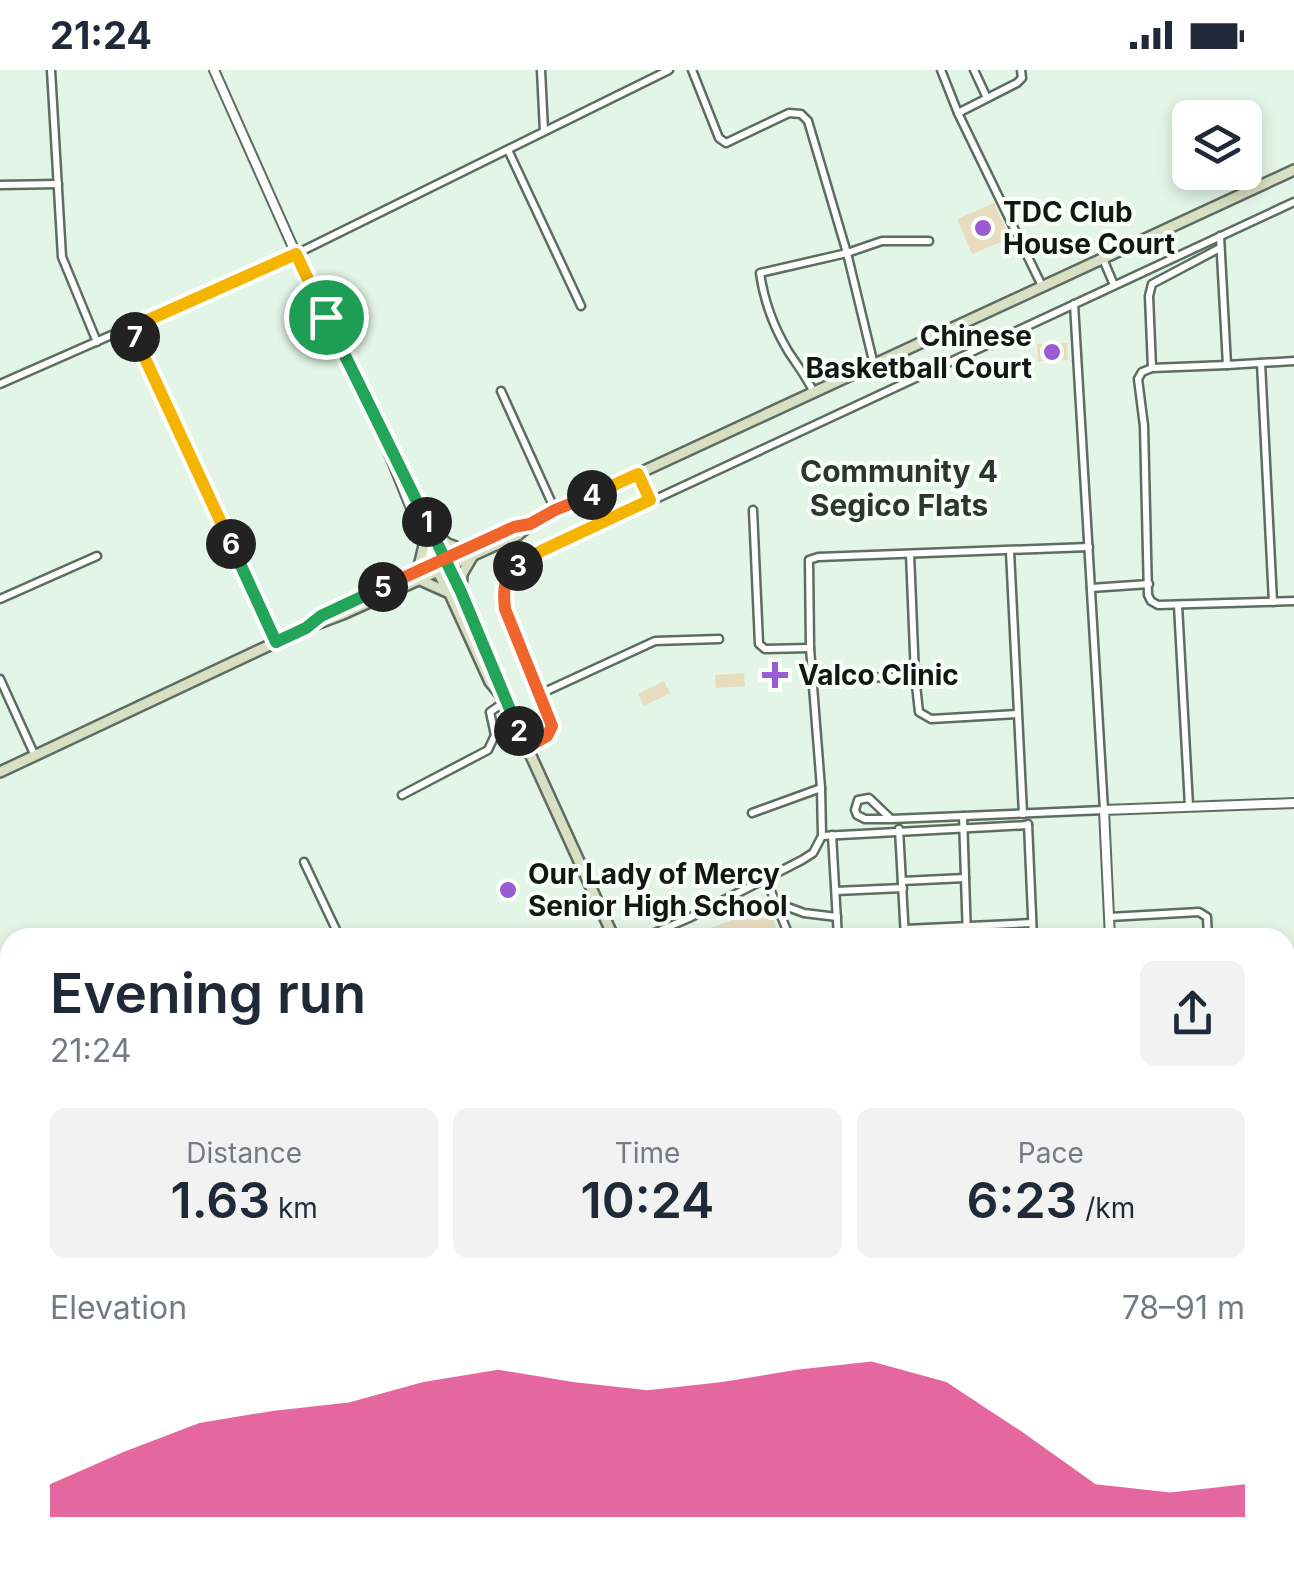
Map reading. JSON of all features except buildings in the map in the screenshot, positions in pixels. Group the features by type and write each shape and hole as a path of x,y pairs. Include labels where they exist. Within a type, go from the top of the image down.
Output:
{"main road":[{"path":"0,772 343,614 514,527 530,524 1294,170"},
{"path":"432,532 468,553"},
{"path":"418,575 424,545"},
{"path":"456,593 468,553"},
{"path":"447,562 456,593 501,684 608,927"},
{"path":"435,568 456,593"},
{"path":"418,575 456,593"}],"street":[{"path":"50,70 62,257 97,342"},
{"path":"214,70 376,422 435,568"},
{"path":"541,70 544,131"},
{"path":"0,384 296,254 669,70"},
{"path":"692,70 726,144 790,113 806,118 847,253 874,365"},
{"path":"941,70 1042,287"},
{"path":"974,70 987,98"},
{"path":"958,113 1017,83 1022,78 1021,70"},
{"path":"508,150 581,306"},
{"path":"0,185 58,184"},
{"path":"526,748 547,736 552,726 505,609 503,590 511,572 531,557 1294,202"},
{"path":"1220,236 1227,364"},
{"path":"814,393 774,325 760,272 847,253 882,241 929,241"},
{"path":"1152,368 1152,284 1220,248"},
{"path":"1102,258 1114,285"},
{"path":"1074,304 1110,928"},
{"path":"130,328 276,642"},
{"path":"1294,361 1152,368 1142,372 1138,379 1144,426 1148,595 1154,604 1294,601"},
{"path":"1261,363 1273,602"},
{"path":"500,391 555,510"},
{"path":"376,422 447,562"},
{"path":"638,474 650,500"},
{"path":"754,510 759,644 764,649 810,648"},
{"path":"664,928 813,853 822,836 810,648 809,560 1089,547"},
{"path":"1010,550 1032,928"},
{"path":"910,554 917,708 926,718 1017,714"},
{"path":"0,599 97,556"},
{"path":"1090,588 1149,584"},
{"path":"1178,605 1189,806"},
{"path":"540,694 655,641 718,639"},
{"path":"812,680 915,676"},
{"path":"0,679 35,756"},
{"path":"402,795 488,750 494,735 490,712 506,702"},
{"path":"752,813 821,788"},
{"path":"905,928 900,831 895,819 869,798 858,800 856,810 861,818 895,819 1294,803"},
{"path":"963,816 967,926"},
{"path":"822,836 1028,826"},
{"path":"832,836 838,928"},
{"path":"304,862 335,928"},
{"path":"836,891 965,878"},
{"path":"766,880 786,928"},
{"path":"776,903 804,913 837,917"},
{"path":"1109,917 1199,912 1207,917 1208,928"},
{"path":"952,928 1032,923"}],"shaded area":[{"name":"TDC Club House Court","path":"994,203 1010,238 972,254 957,219"},
{"name":"Chinese Basketball Court","path":"1067,343 1068,360 1038,361 1037,344"},
{"path":"744,673 745,686 716,688 715,675"},
{"path":"664,681 670,693 644,706 638,694"},
{"path":"768,906 777,928 712,928"}],"place":[{"name":"TDC Club House Court","path":"983,228"},
{"name":"Chinese Basketball Court","path":"1052,352"},
{"name":"Valco Clinic","path":"775,675"},
{"name":"Our Lady of Mercy Senior High School","path":"508,890"}],"district":[{"name":"Community 4 Segico Flats","path":"899,489"}],"route":[{"path":"326,317 296,254 130,328 276,642 340,606 445,558 514,527 530,524 638,474 650,500 531,557 506,579 504,602 510,627 552,720 547,736 526,748 449,566 445,558 432,532 390,446 376,422 326,317"}]}
